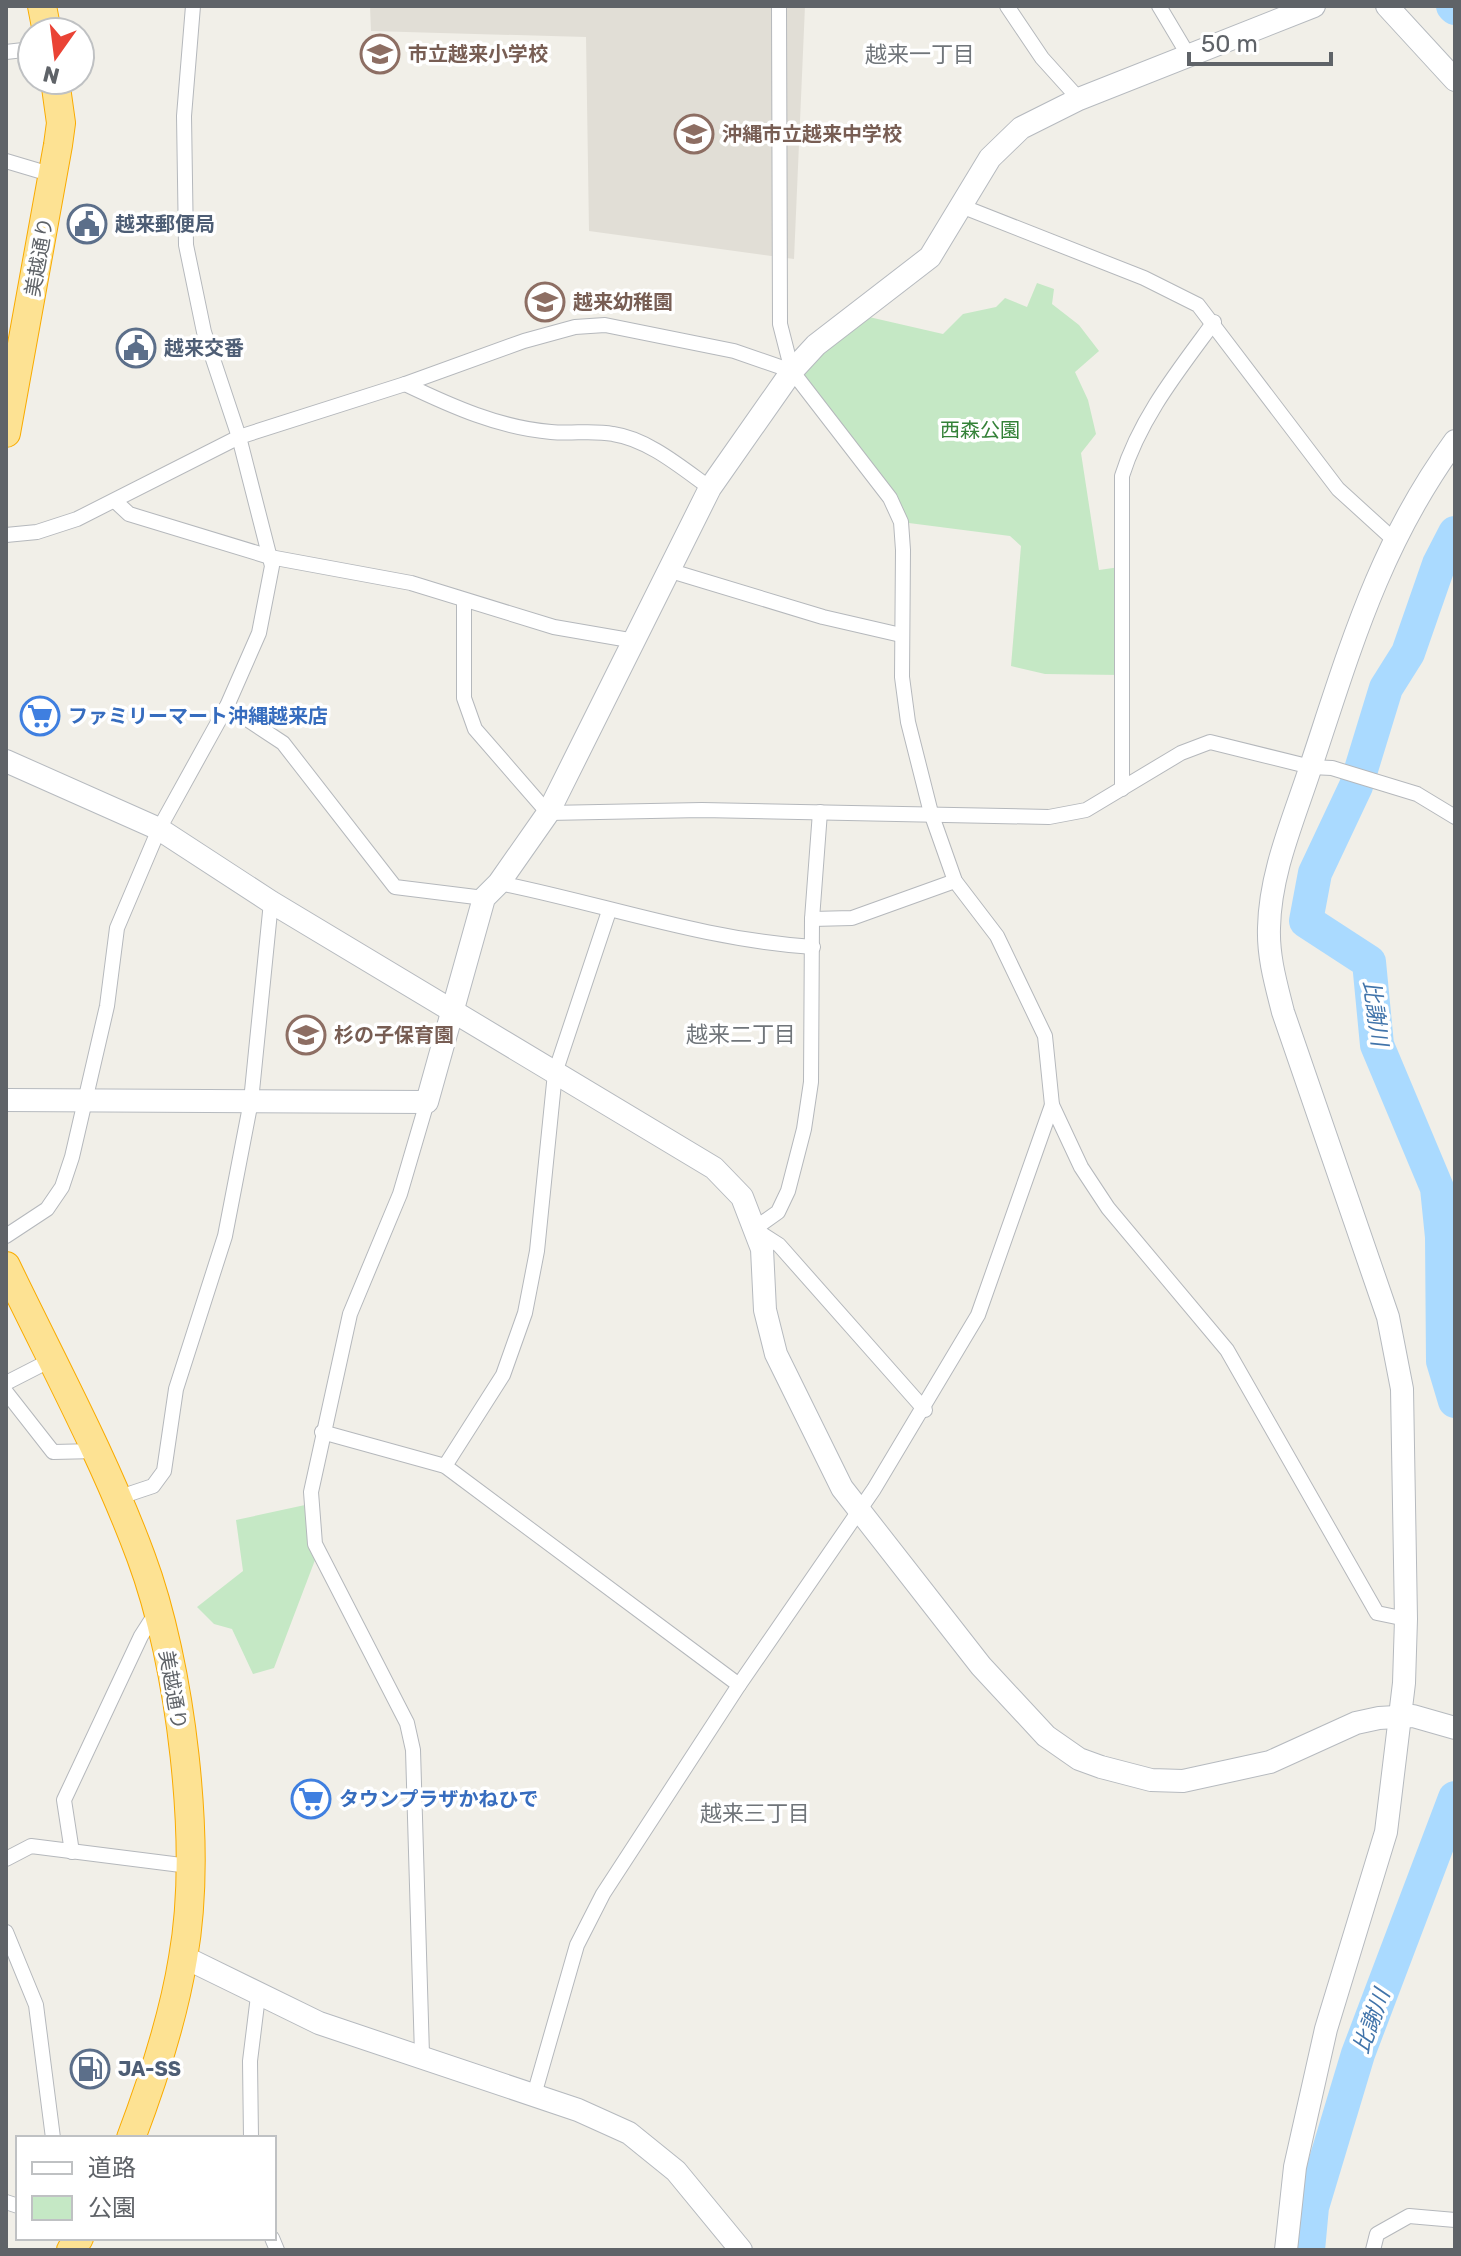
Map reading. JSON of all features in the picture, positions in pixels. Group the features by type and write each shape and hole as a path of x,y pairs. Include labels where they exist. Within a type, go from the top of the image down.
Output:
{"highway":[{"name":"美越通り","path":"6,433 61,123 57,96"},
{"name":"美越通り","path":"6,1266 96,1451 142,1560 168,1654 185,1767 189,1866 184,1957 161,2053 132,2136"}],"street":[{"path":"6,1236 47,1209 62,1187 107,1006 117,928 159,829 227,706 259,633 272,566 239,437 204,332 186,245 184,116 193,6"},
{"path":"779,6 780,324 792,371 890,498 901,522 901,635 908,722 931,813 955,881 997,936 1045,1036 1052,1105 1081,1167 1108,1208 1227,1350 1377,1613 1406,1619"},
{"path":"1007,6 1042,58 1079,99"},
{"path":"1159,6 1190,58"},
{"path":"422,2055 413,1750 407,1723 315,1544 311,1492 350,1314 400,1194 451,1010 491,891 548,813 710,488 792,371 816,345 930,257 990,158 1021,128 1079,99 1190,58 1314,6"},
{"path":"1387,6 1455,80"},
{"path":"6,161 53,175"},
{"path":"961,206 1144,278 1198,305 1214,322 1338,489 1393,539"},
{"path":"1122,789 1122,476 1131,447 1155,404 1214,322"},
{"path":"6,535 37,532 116,502 239,437 405,384 524,341 575,327 605,325 734,351 792,371"},
{"path":"405,384 446,404 511,426 550,432 614,434 668,458 710,488"},
{"path":"1286,2250 1295,2167 1326,2029 1386,1832 1400,1716 1406,1619 1402,1389 1388,1317 1283,1012 1270,961 1269,927 1276,873 1321,767 1364,604 1393,539 1424,484 1455,441"},
{"path":"116,502 129,514 270,557 411,583 464,603 554,627 635,641"},
{"path":"671,571 823,617 901,635"},
{"path":"464,603 464,698 475,729 548,813 820,812 1049,817 1086,810 1181,753 1210,742 1321,767 1417,794 1455,817"},
{"path":"227,706 283,743 395,887 563,896 609,911 709,935 762,944 813,947"},
{"path":"6,761 159,829 271,902 714,1168 742,1197 762,1249 765,1310 776,1354 842,1488 981,1666 1046,1736 1079,1759 1130,1775 1183,1781 1270,1762 1356,1723 1400,1716 1455,1728"},
{"path":"754,1229 778,1212 788,1191 804,1129 811,1082 812,919 820,812"},
{"path":"812,919 852,918 955,881"},
{"path":"117,1498 153,1486 164,1471 176,1389 225,1236 251,1101 271,902"},
{"path":"445,1466 503,1375 525,1313 537,1251 555,1073 609,911"},
{"path":"6,1100 427,1102"},
{"path":"534,2095 577,1945 603,1894 739,1685 925,1410 992,1284 1052,1105"},
{"path":"754,1229 779,1245 925,1410"},
{"path":"6,1383 51,1360"},
{"path":"6,1392 53,1452 96,1451"},
{"path":"322,1432 445,1466 739,1685"},
{"path":"72,1852 64,1800 141,1636 157,1611"},
{"path":"6,1859 31,1846 189,1866"},
{"path":"6,1932 36,2005 53,2136"},
{"path":"184,1957 258,1996 319,2023 422,2055 629,2133 676,2171 741,2250"},
{"path":"251,2136 250,2061 258,1996"},
{"path":"1373,2250 1377,2234 1409,2216 1455,2220"}],"shaded area":[{"name":"沖縄市立越来中学校","path":"370,6 805,6 794,259 589,231 586,37 371,31"}],"green space":[{"name":"西森公園","path":"1037,283 1054,289 1052,304 1079,325 1099,351 1075,372 1088,400 1096,434 1081,453 1099,570 1120,567 1121,675 1045,674 1011,666 1021,546 1010,536 901,522 792,371 856,314 943,334 963,314 996,307 1005,298 1027,307"},
{"path":"305,1505 309,1546 315,1560 274,1668 253,1674 232,1629 214,1624 197,1607 243,1571 236,1520"}],"waterway":[{"name":"比謝川","path":"1455,533 1439,564 1408,653 1386,688 1356,786 1315,873 1306,921 1369,962 1377,1045 1437,1188 1442,1237 1443,1361 1455,1401"},
{"name":"比謝川","path":"1308,2250 1312,2207 1358,2054 1455,1798"}],"place":[{"name":"市立越来小学校","path":"380,54"},
{"name":"沖縄市立越来中学校","path":"694,134"},
{"name":"越来郵便局","path":"87,224"},
{"name":"越来幼稚園","path":"545,302"},
{"name":"越来交番","path":"136,348"},
{"name":"ファミリーマート沖縄越来店","path":"40,716"},
{"name":"杉の子保育園","path":"306,1035"},
{"name":"タウンプラザかねひで","path":"311,1799"},
{"name":"JA-SS","path":"90,2069"}],"district":[{"name":"越来一丁目","path":"920,54"},
{"name":"越来二丁目","path":"741,1034"},
{"name":"越来三丁目","path":"755,1813"}]}
